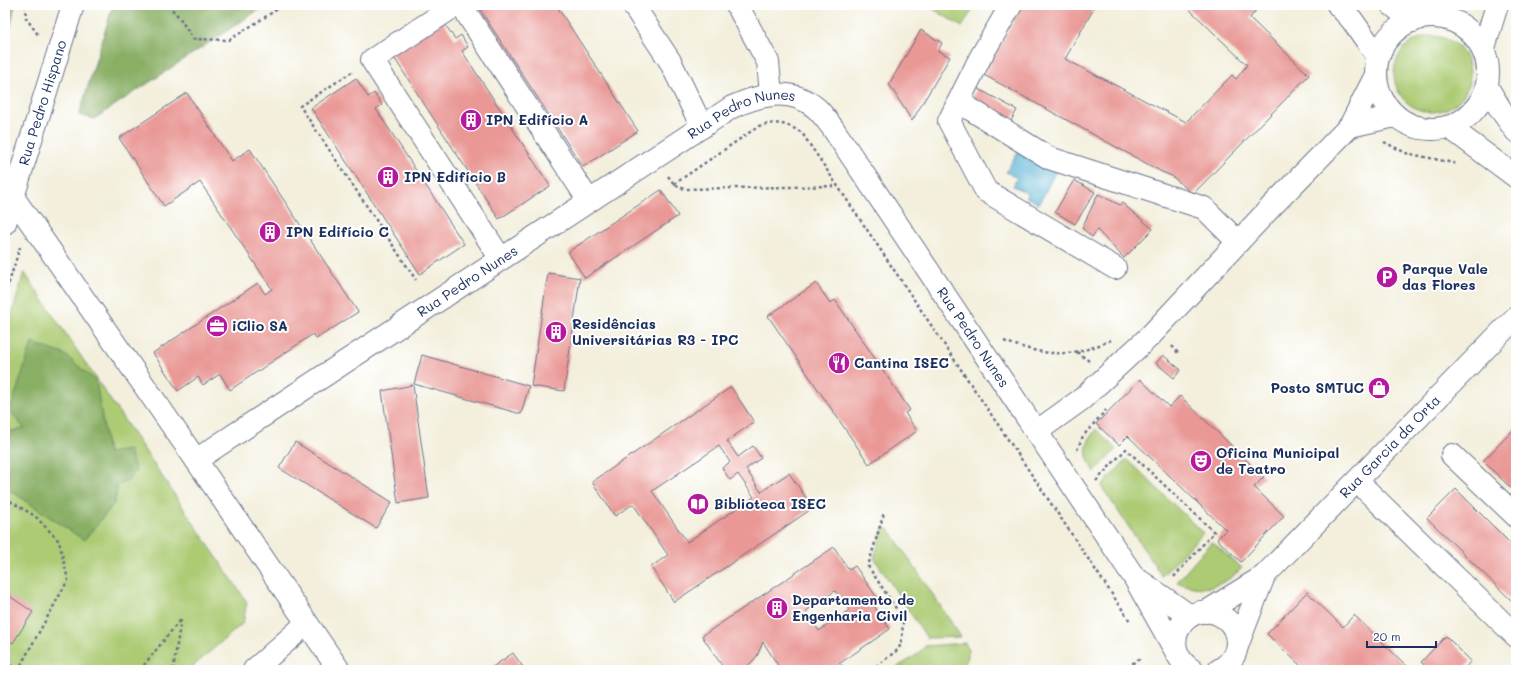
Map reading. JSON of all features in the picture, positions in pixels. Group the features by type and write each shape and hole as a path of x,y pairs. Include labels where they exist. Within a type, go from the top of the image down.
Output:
{"street":[{"name":"Rua Pedro Hispano","path":"5,223 73,5"},
{"path":"456,5 372,60 501,259"},
{"path":"461,5 589,201"},
{"path":"633,5 670,61 702,127"},
{"path":"737,5 768,62 771,94"},
{"path":"1011,5 980,58 949,121 986,191 1115,268"},
{"path":"1338,5 1352,20 1377,66 1378,90 1385,104 1395,116 1411,125 1430,130 1449,127 1466,118 1479,104 1487,87 1487,62 1483,51 1474,36 1460,24 1444,18 1420,19 1392,5"},
{"path":"1036,432 1082,399 1150,336 1350,126 1377,66 1385,42 1396,30 1445,5"},
{"path":"1483,51 1496,5"},
{"path":"1487,87 1516,131"},
{"name":"Rua Pedro Nunes","path":"196,460 732,107 752,98 771,94 795,97 815,107 832,127 1134,577 1186,665"},
{"path":"959,102 1049,158 1204,208 1238,242"},
{"path":"1350,126 1395,116"},
{"path":"1449,127 1516,177"},
{"path":"13,197 196,460 339,670"},
{"name":"Rua Garcia da Orta","path":"1198,614 1264,576 1516,317"},
{"path":"1452,455 1516,516"},
{"path":"1357,481 1516,636"},
{"name":"Rua Garcia da Orta","path":"1230,662 1264,576"},
{"name":"Rua Pedro Nunes","path":"1134,577 1158,595 1198,614 1221,615 1228,620 1233,628 1230,662"},
{"name":"Rua Pedro Nunes","path":"1186,665 1175,646 1177,633 1183,621 1198,614"},
{"path":"254,670 307,623"}],"path":[{"path":"25,5 26,18 42,40"},
{"path":"168,5 179,17 192,39 229,40 284,5"},
{"path":"372,60 300,106 416,280"},
{"path":"838,186 684,189 674,184 759,126 770,122 781,123 792,126 802,133 838,186 1133,624"},
{"path":"1378,138 1406,153 1461,165"},
{"path":"5,295 18,251"},
{"path":"1000,340 1031,351 1053,353 1077,352 1084,356 1092,365"},
{"path":"1168,343 1178,353"},
{"path":"1076,453 1083,436 1110,406"},
{"path":"1093,483 1126,449 1214,532 1158,595"},
{"path":"5,498 35,516 59,541 68,580 17,670 5,660"},
{"path":"871,670 899,649 902,638 903,618 868,566 884,513"},
{"path":"140,670 181,620 173,670"},
{"path":"1122,670 1141,658"},
{"path":"841,665 845,670"}],"green space":[{"path":"5,5 15,5 5,53"},
{"path":"113,5 266,5 94,119 79,115"},
{"path":"927,5 975,5 962,27"},
{"path":"1432,36 1446,39 1459,47 1467,60 1470,74 1467,88 1459,101 1446,109 1432,112 1418,109 1405,101 1397,88 1394,74 1397,60 1405,47 1418,39"},
{"path":"24,272 247,602 243,623 189,670 5,670 5,339"},
{"path":"32,343 64,354 96,381 108,453 129,450 136,471 128,481 118,485 114,504 84,540 5,487 5,433 24,428 10,411"},
{"path":"1096,429 1116,449 1095,472 1088,460 1086,450 1089,440"},
{"path":"1127,459 1203,533 1162,576 1101,486"},
{"path":"883,528 889,529 961,637 927,638 874,558"},
{"path":"1212,542 1242,568 1227,580 1211,587 1195,587 1177,582"},
{"path":"965,643 968,652 967,660 957,669 937,671 893,670 918,654 925,646"}],"water":[{"path":"1018,151 1056,171 1039,204 1026,197 1029,194 1013,186 1017,178 1006,172"}],"building":[{"path":"477,5 556,5 638,131 583,167"},
{"path":"1022,5 1096,5 1065,59 1186,122 1232,75 1236,79 1247,65 1185,5 1260,5 1250,18 1309,75 1193,194 1172,176 1162,172 984,75"},
{"name":"IPN Edifício A","path":"442,20 455,39 461,35 468,47 462,51 550,186 499,219 391,53"},
{"path":"921,30 942,43 938,51 950,57 912,121 889,84"},
{"name":"IPN Edifício B","path":"356,78 368,97 374,93 382,105 376,109 464,244 420,274 311,108"},
{"path":"977,88 1017,110 1007,128 968,106"},
{"name":"IPN Edifício C","path":"187,93 232,161 250,149 358,312 316,339 313,334 230,390 220,374 203,385 198,377 178,391 153,353 258,283 265,294 272,289 200,182 164,206 119,138"},
{"path":"1074,180 1095,192 1075,224 1055,212"},
{"name":"Residências Universitárias R3 - IPC","path":"661,190 678,216 585,278 568,252"},
{"path":"1098,194 1120,205 1122,203 1153,229 1124,258 1097,230 1092,237 1082,228"},
{"name":"Residências Universitárias R3 - IPC","path":"548,273 580,278 564,391 531,386"},
{"name":"Cantina ISEC","path":"816,283 830,303 835,300 910,410 905,413 917,431 869,464 768,316"},
{"path":"422,355 529,386 521,414 414,384"},
{"path":"1163,355 1181,370 1174,378 1156,363"},
{"name":"Oficina Municipal de Teatro","path":"1140,379 1169,407 1180,396 1264,477 1254,487 1284,516 1241,562 1217,539 1226,530 1128,436 1119,445 1096,424"},
{"path":"413,385 429,498 398,503 382,391"},
{"path":"731,387 754,422 727,441 738,457 753,446 761,458 746,469 761,492 789,473 813,508 674,602 651,567 668,555 633,504 615,516 592,482","holes":["719,446 730,462 722,468 730,480 738,474 754,497 687,542 652,491"]},
{"path":"1516,427 1516,487 1513,490 1483,461"},
{"path":"295,442 392,502 376,528 279,468"},
{"path":"1456,489 1512,545 1516,541 1516,605 1427,518"},
{"name":"Departamento de Engenharia Civil","path":"834,547 849,570 855,566 880,602 874,606 890,629 830,670 790,670 787,666 781,670 763,642 757,656 750,664 741,670 725,670 702,636","holes":["835,591 849,610 819,631 806,611"]},
{"path":"1307,592 1343,627 1354,615 1411,670 1301,670 1303,668 1267,634"},
{"path":"5,593 33,612 13,643 5,638"},
{"path":"1446,636 1471,661 1463,670 1429,670 1421,662"},
{"path":"513,653 525,670 488,670"}],"place":[{"name":"IPN Edifício A","path":"471,120"},
{"name":"IPN Edifício B","path":"388,177"},
{"name":"IPN Edifício C","path":"270,232"},
{"name":"Parque Vale das Flores","path":"1387,277"},
{"name":"iClio SA","path":"217,326"},
{"name":"Residências Universitárias R3 - IPC","path":"556,332"},
{"name":"Cantina ISEC","path":"839,363"},
{"name":"Posto SMTUC","path":"1379,388"},
{"name":"Oficina Municipal de Teatro","path":"1201,461"},
{"name":"Biblioteca ISEC","path":"698,504"},
{"name":"Departamento de Engenharia Civil","path":"777,608"}]}
